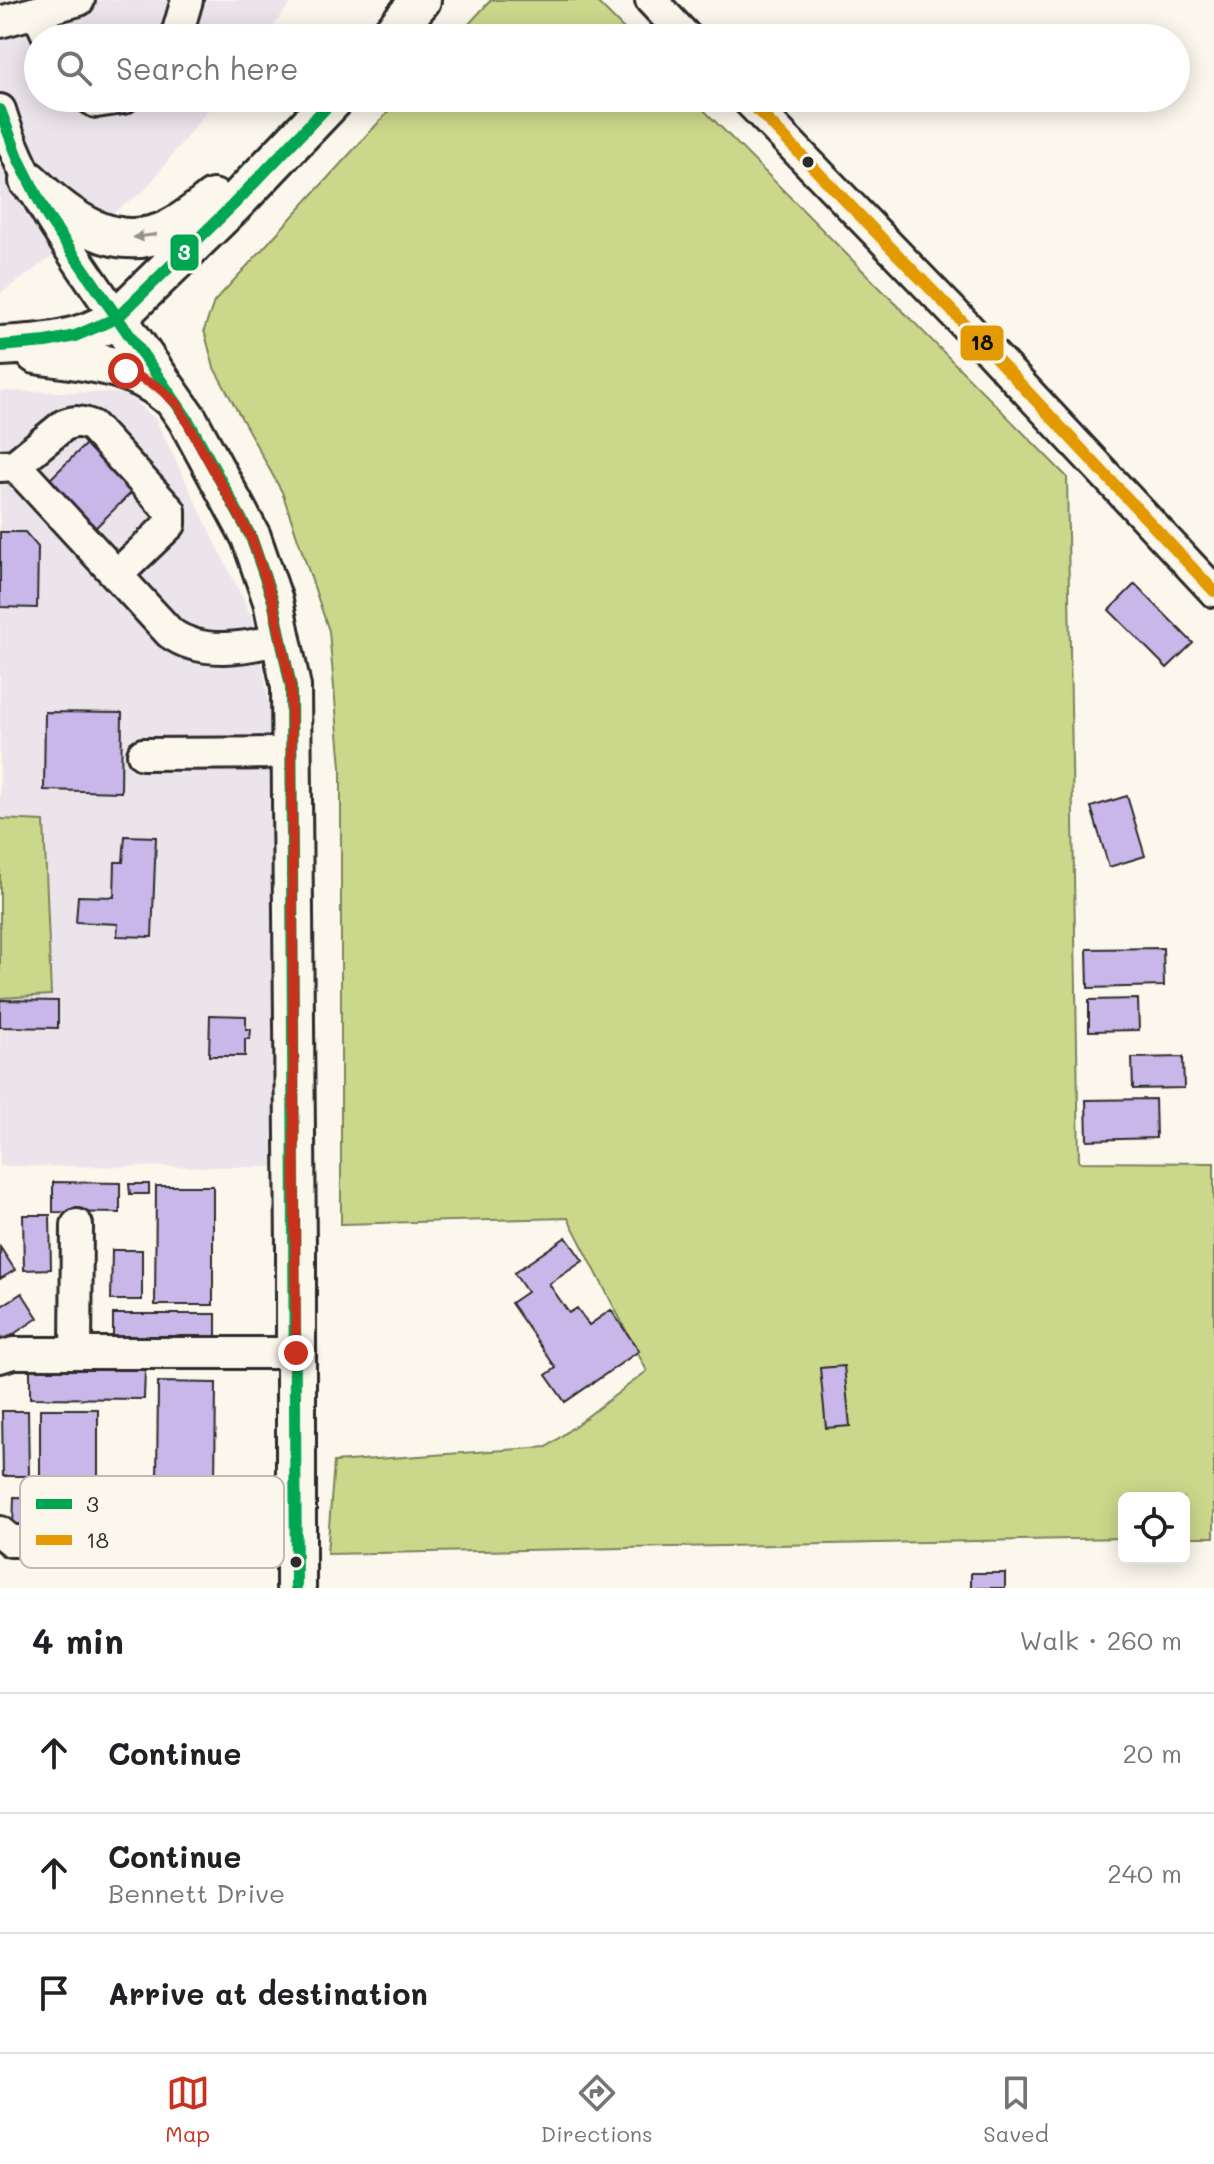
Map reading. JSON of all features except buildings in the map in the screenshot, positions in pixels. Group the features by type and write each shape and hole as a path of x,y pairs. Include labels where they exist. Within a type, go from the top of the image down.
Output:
{"main road":[{"path":"400,24 421,0"},
{"path":"0,347 64,341 97,331 117,318 323,112"},
{"path":"16,171 54,206 96,232 116,237 153,236 174,227 303,134"},
{"path":"117,318 177,404 251,537 273,601 291,687 296,1588"},
{"path":"0,347 126,371 158,387 177,404"}],"street":[{"path":"651,0 674,24"},
{"path":"0,22 53,19"},
{"path":"0,110 16,171 117,318"},
{"path":"760,112 954,313 1214,591"},
{"path":"117,575 170,524 168,506 92,426 73,421 8,465 170,633 194,646 248,647 281,639"},
{"path":"143,754 291,753"},
{"path":"76,1353 77,1225"},
{"path":"0,1357 13,1353 296,1353"},
{"path":"0,1532 11,1541 20,1541"},
{"path":"284,1541 296,1541"}],"shaded area":[{"path":"0,0 293,0 275,24 24,24 24,112 206,112 145,190 0,294"},
{"path":"0,391 126,393 156,420 256,626 269,703 274,808 274,1167 0,1166 0,998 51,994 44,821 0,819"}],"green space":[{"path":"491,0 595,0 619,24 469,24"},
{"path":"388,112 706,112 1067,477 1079,1162 1214,1163 1214,1537 1190,1537 1190,1492 1118,1492 1118,1538 327,1554 334,1462 547,1447 647,1371 568,1218 341,1224 341,767 329,631 282,492 214,368 204,330 214,302"},
{"path":"0,819 44,821 51,995 0,998"}],"transit line":[{"name":"3","path":"0,110 19,160 47,216 188,420 251,537 273,601 291,687 296,1588"},
{"name":"3","path":"0,346 75,336 117,318 233,205 322,112"},
{"name":"18","path":"760,112 954,313 1214,591"}],"route":[{"path":"126,371 158,387 177,404 251,537 273,601 291,687 296,1353"}]}
